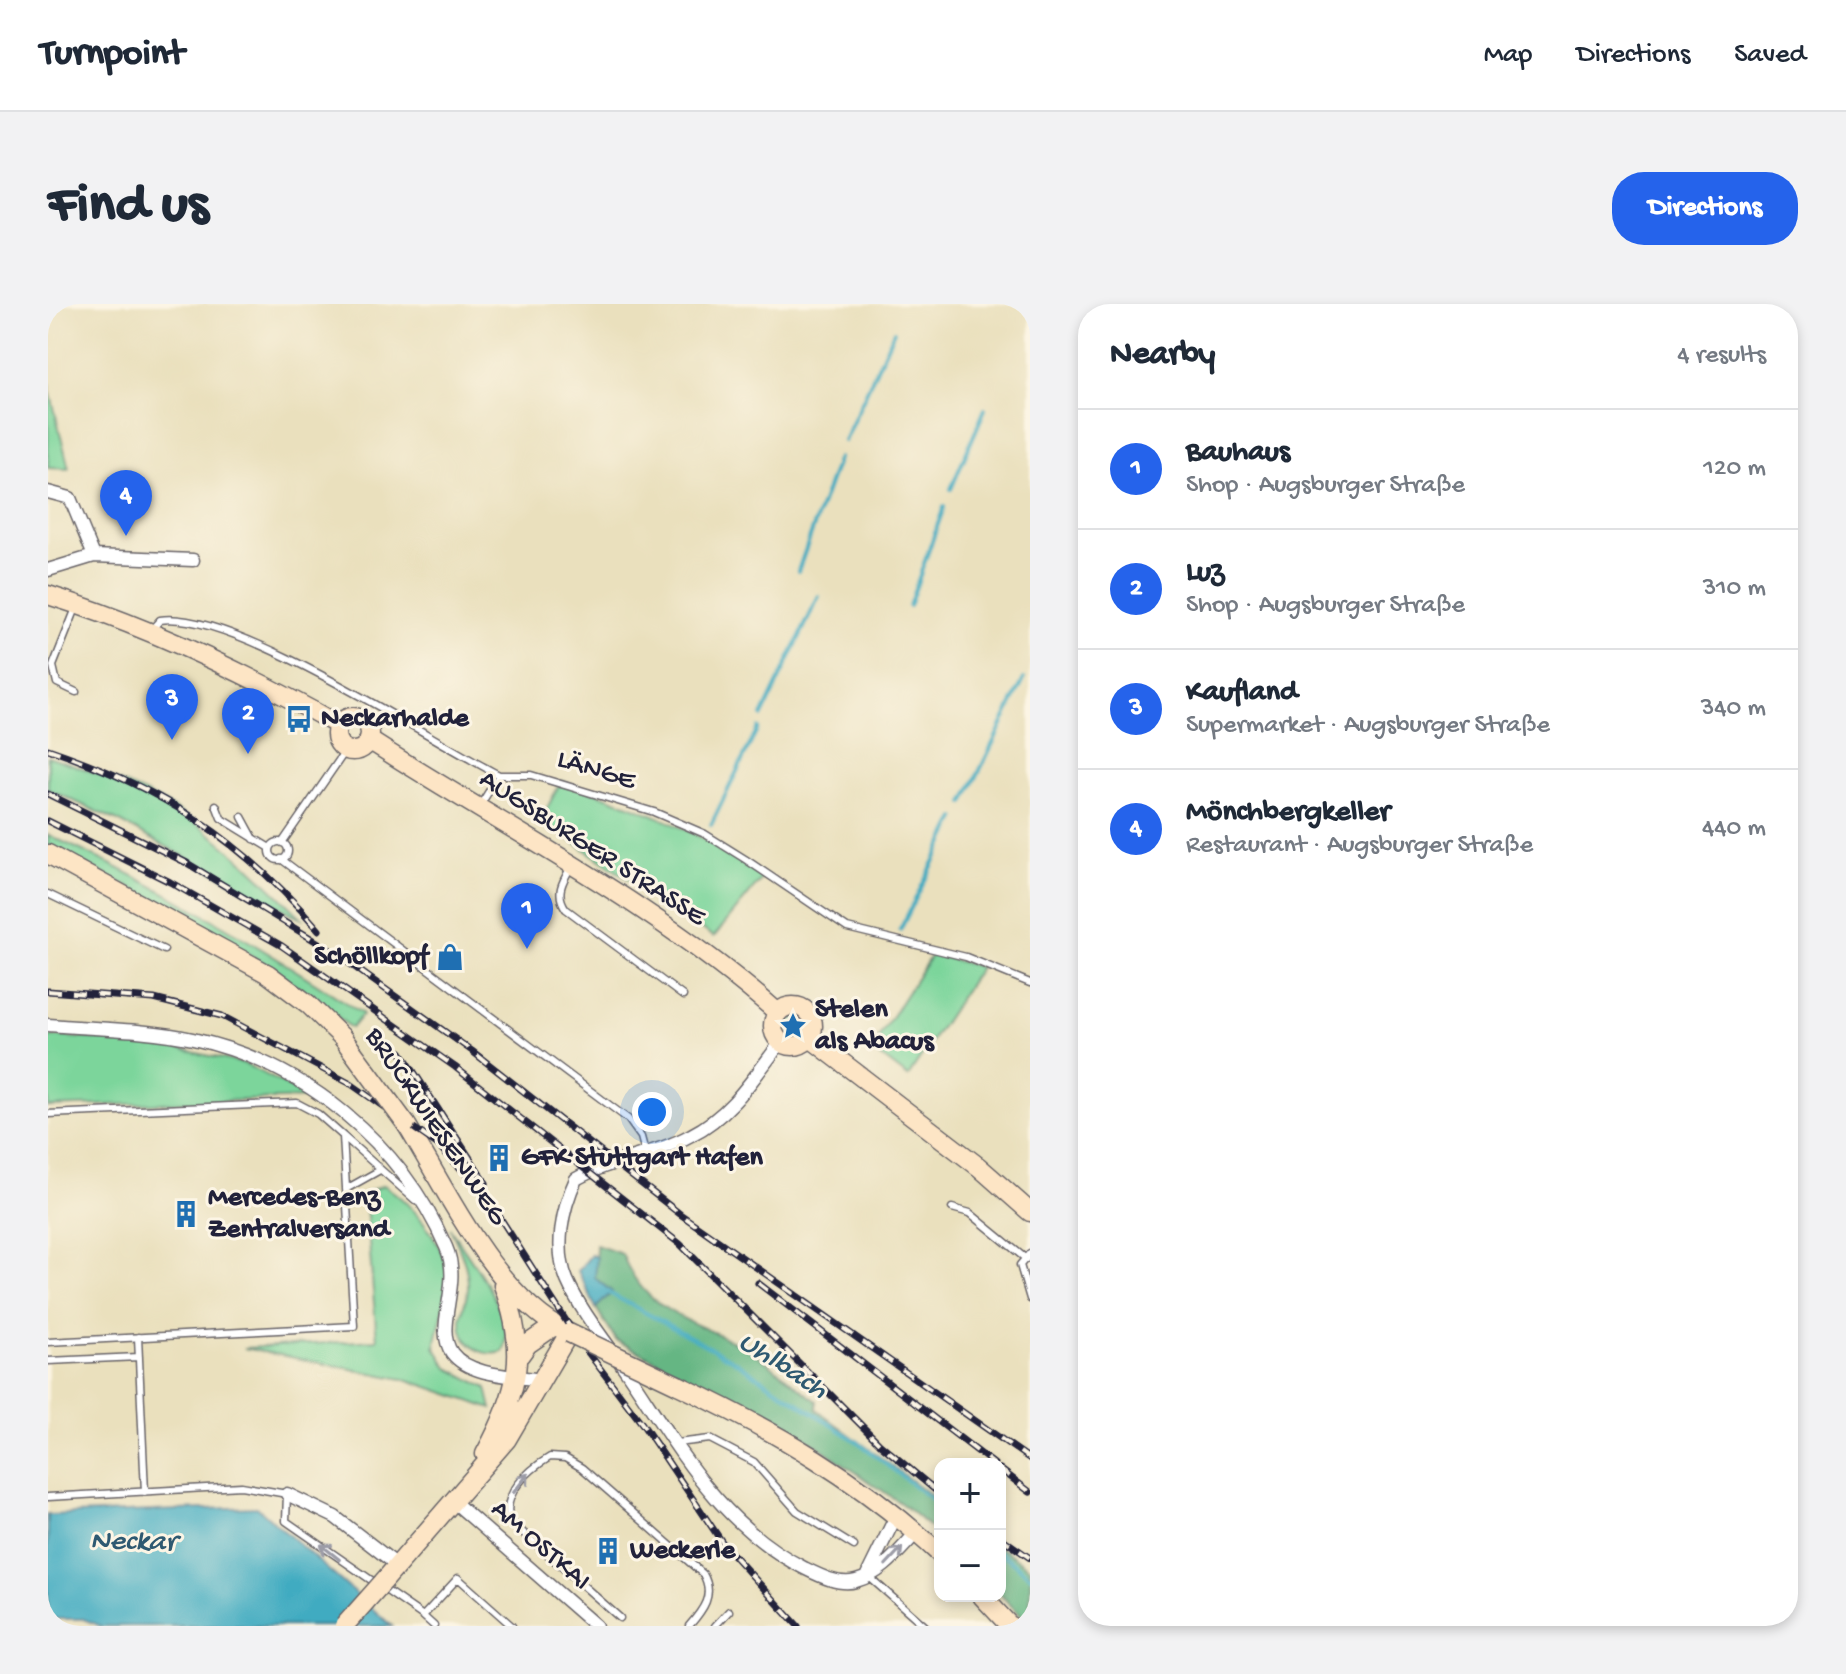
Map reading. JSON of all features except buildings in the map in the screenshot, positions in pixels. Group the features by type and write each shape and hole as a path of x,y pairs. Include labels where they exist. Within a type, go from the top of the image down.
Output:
{"main road":[{"name":"AUGSBURGER STRASSE","path":"48,595 149,632 237,670 338,725 343,720 356,718 368,726 369,740 572,865 660,924 778,1013 790,1006 805,1010 812,1022 809,1037 979,1167 1030,1212"},
{"path":"338,725 337,742 346,750 360,750 369,740"},
{"name":"BRUCKWIESENWEG","path":"48,854 268,974 308,1004 342,1037 406,1124 501,1277 533,1311 562,1330 801,1448 896,1516 934,1548"},
{"path":"778,1013 773,1029 781,1042 797,1045 809,1037"},
{"path":"501,1277 515,1316 520,1355 501,1437"},
{"path":"520,1355 528,1344 562,1330"},
{"path":"344,1626 388,1589 397,1565 458,1496 543,1380 562,1330"},
{"path":"988,1602 1010,1626"}],"street":[{"path":"48,492 70,498 94,556"},
{"path":"48,570 94,556 193,560"},
{"path":"48,1025 191,1039 249,1056 294,1077 337,1107 379,1146 404,1175 446,1246 453,1272 446,1340 457,1358 477,1369 543,1380"},
{"path":"781,1042 726,1111 690,1136 576,1179 567,1199 561,1248 573,1290 673,1443 720,1506 761,1543 829,1578 856,1581 884,1567 917,1532"},
{"path":"287,1494 335,1517 397,1565"},
{"name":"AM OSTKAI","path":"458,1496 596,1626"},
{"path":"867,1575 896,1516"}],"lane":[{"path":"76,692 57,683 53,666 77,604"},
{"name":"LÄNGE","path":"149,632 160,620 183,620 263,646 317,672 499,775 544,778 654,812 732,851 847,928 966,957 1030,983"},
{"path":"216,805 221,818 255,842 270,848 282,843 346,750"},
{"path":"480,807 499,775"},
{"path":"242,817 255,842"},
{"path":"281,859 288,850 282,843"},
{"path":"270,848 274,858 281,859 628,1119 641,1137 645,1152"},
{"path":"572,865 560,890 560,900 566,909 683,996"},
{"path":"48,894 164,950"},
{"path":"48,1114 297,1103 318,1114 427,1211"},
{"path":"48,1342 354,1326 343,1136"},
{"path":"346,1189 380,1170"},
{"path":"952,1208 970,1213 1028,1256 1020,1265 1030,1299"},
{"path":"138,1337 145,1492"},
{"path":"48,1361 139,1357"},
{"path":"673,1443 710,1439 754,1462 797,1511 854,1546"},
{"path":"620,1618 511,1522 506,1512 508,1501 524,1478 550,1457 565,1458 582,1468 703,1574 709,1590 706,1603 689,1626"},
{"path":"48,1497 241,1486 287,1494 286,1521 388,1589 434,1626"},
{"path":"867,1575 925,1626"},
{"path":"423,1616 458,1578 512,1626"},
{"path":"715,1626 729,1611"}],"green space":[{"path":"48,383 69,469 48,468"},
{"path":"48,756 138,790 189,818 234,854 304,920 120,822 48,789"},
{"path":"561,781 692,832 764,876 714,937 541,820"},
{"path":"48,835 130,874 209,918 363,1014 351,1028 280,975 205,928 48,846"},
{"path":"932,954 980,967 908,1077 871,1049"},
{"path":"793,1016 800,1019 803,1026 800,1033 793,1036 786,1033 783,1026 786,1019"},
{"path":"48,1036 148,1042 245,1064 310,1098 48,1107"},
{"path":"384,1185 424,1223 445,1261 447,1290 435,1347 448,1368 487,1388 492,1409 408,1380 244,1348 377,1340 365,1193"},
{"path":"450,1228 498,1306 506,1339 503,1352 480,1351 464,1336 461,1320 468,1289 467,1272"},
{"path":"596,1245 622,1254 633,1276 647,1294 663,1307 765,1360 817,1401 817,1410 934,1498 934,1531 906,1507 806,1438 616,1340 596,1308 612,1292 595,1278"},
{"path":"1006,1551 1030,1568 1030,1625 1006,1600"}],"water":[{"path":"591,1255 597,1257 595,1278 612,1292 596,1308 578,1271"},
{"name":"Neckar","path":"257,1507 392,1626 101,1626 83,1619 48,1619 48,1515"}],"waterway":[{"path":"844,441 894,331"},
{"path":"951,489 985,409"},
{"path":"798,571 838,458"},
{"path":"909,606 944,507"},
{"path":"762,716 819,596"},
{"path":"964,803 1024,679"},
{"path":"711,825 758,728"},
{"path":"900,930 956,818"},
{"name":"Uhlbach","path":"607,1292 731,1359 858,1442 934,1501"},
{"name":"Uhlbach","path":"1006,1557 1030,1576"}],"railway":[{"path":"48,749 127,781 197,820 260,869 319,930"},
{"path":"48,794 187,863 332,951 472,1051 680,1214 1030,1459"},
{"path":"48,821 170,882 282,946 455,1067 680,1244 880,1444 934,1489"},
{"path":"48,991 154,999 222,1016 351,1084 438,1145 472,1180 497,1213 577,1338 643,1425 724,1545 798,1626"},
{"path":"401,1052 486,1183"},
{"path":"758,1283 986,1458"},
{"path":"1006,1474 1030,1492"},
{"path":"1006,1541 1030,1558"}],"place":[{"name":"Mönchbergkeller","path":"126,536"},
{"name":"Neckarhalde","path":"299,719"},
{"name":"Kaufland","path":"172,740"},
{"name":"Luz","path":"248,754"},
{"name":"Bauhaus","path":"527,949"},
{"name":"Schöllkopf","path":"450,957"},
{"name":"Stelen als Abacus","path":"793,1026"},
{"name":"GFK Stuttgart Hafen","path":"499,1158"},
{"name":"Mercedes-Benz Zentralversand","path":"186,1214"},
{"name":"Weckerle","path":"608,1551"}]}
